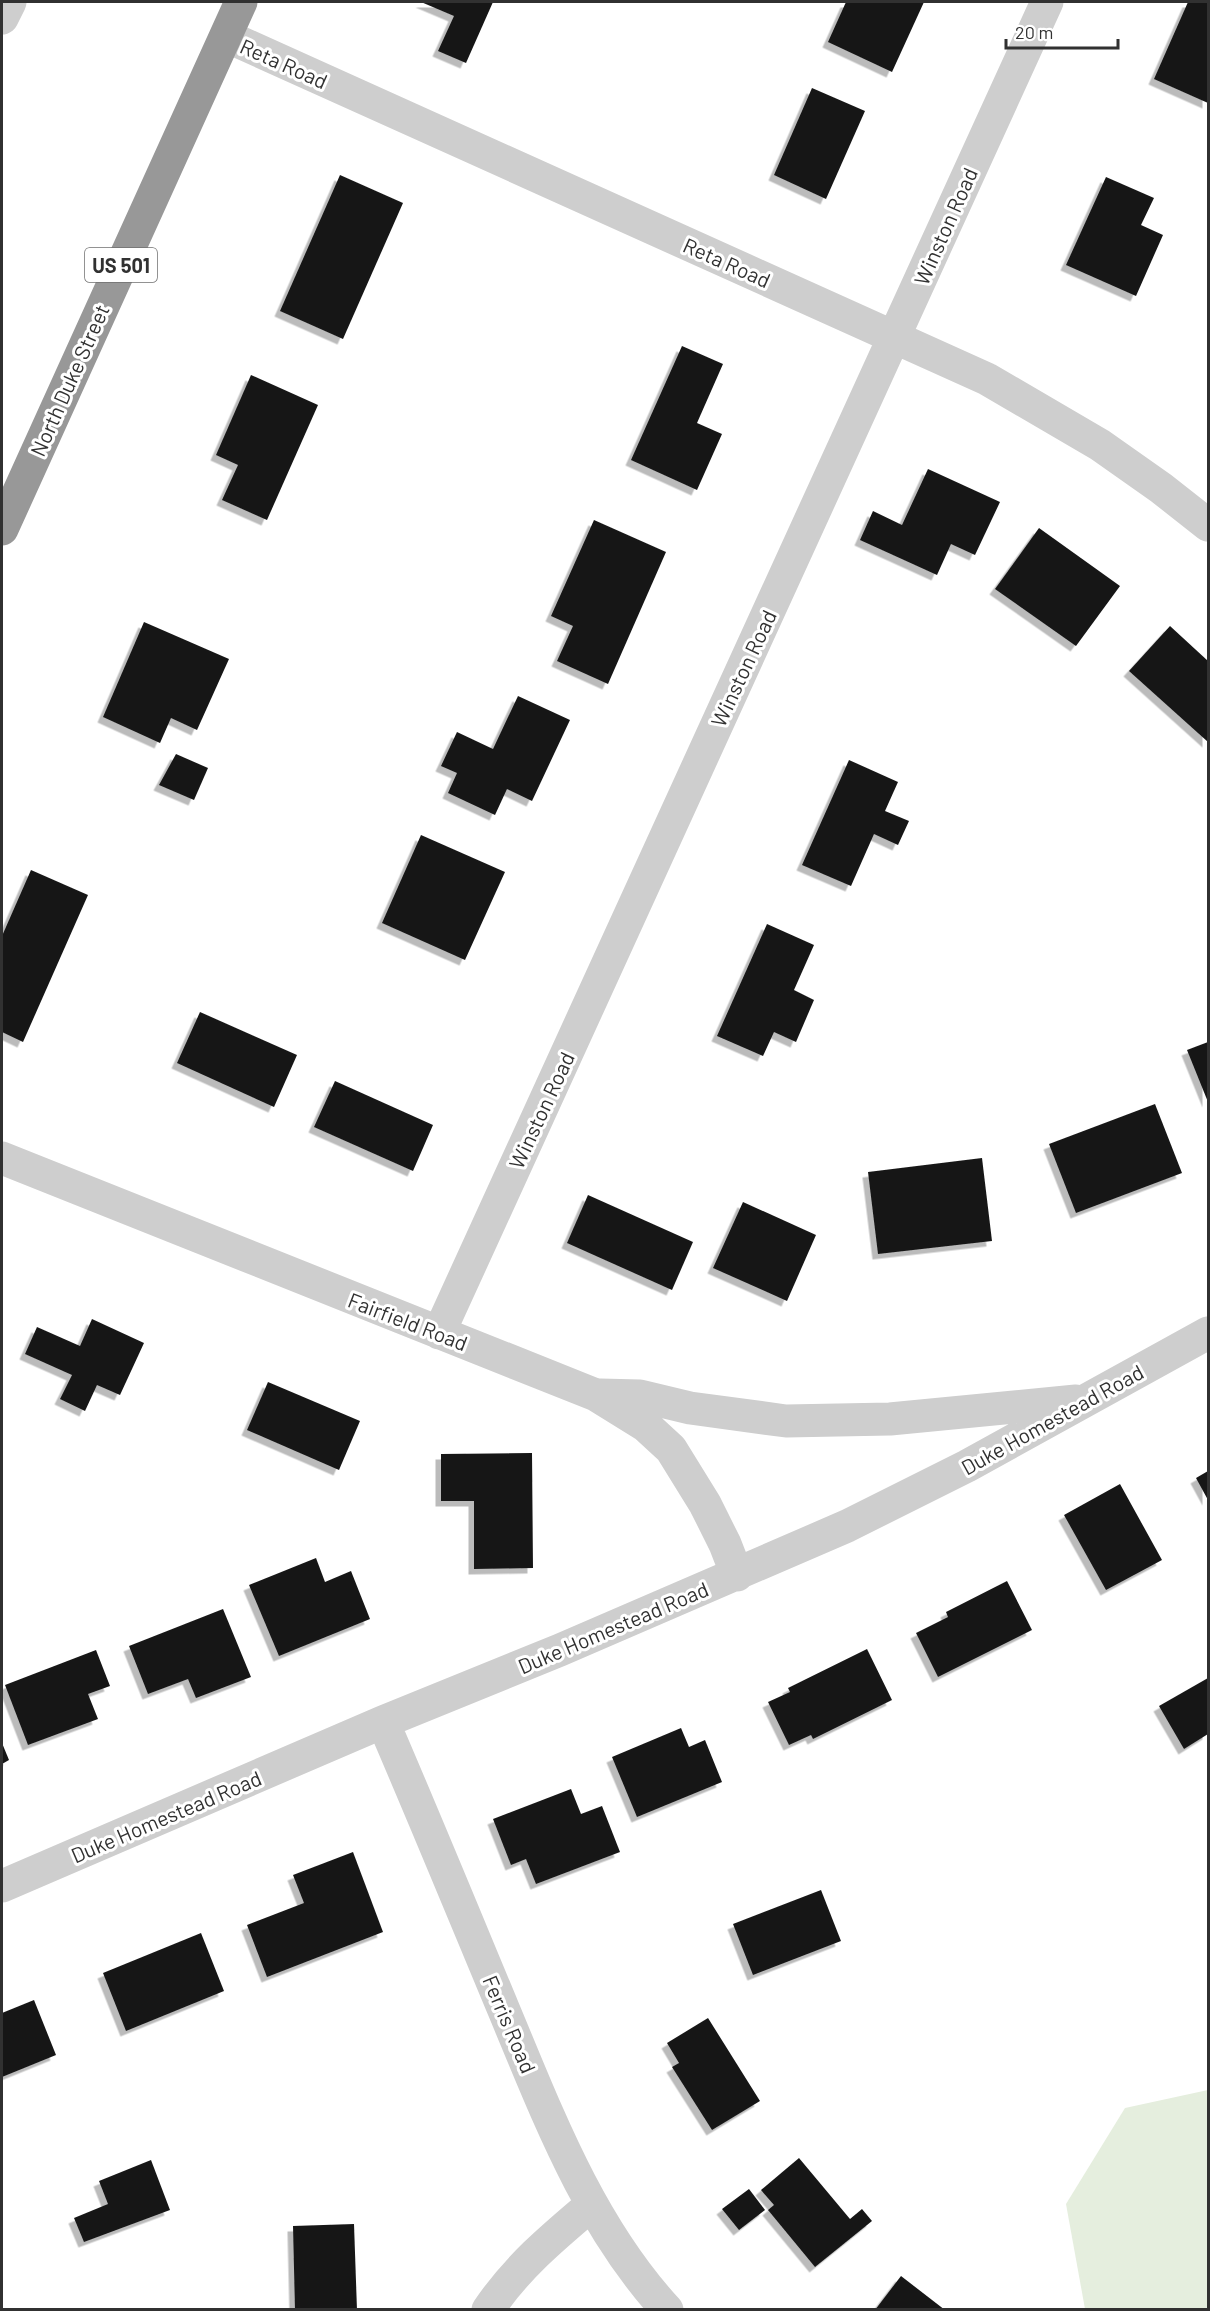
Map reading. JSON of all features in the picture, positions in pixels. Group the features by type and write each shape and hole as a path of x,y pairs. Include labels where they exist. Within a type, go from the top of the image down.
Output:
{"highway":[{"name":"North Duke Street","path":"2,529 241,2"}],"street":[{"path":"2,18 10,2"},
{"name":"Winston Road","path":"439,1334 1047,2"},
{"name":"Reta Road","path":"226,36 987,379 1100,445 1209,525"},
{"name":"Fairfield Road","path":"2,1158 596,1395 646,1426 671,1449 705,1504 737,1575"},
{"name":"Duke Homestead Road","path":"2,1886 383,1722 561,1650 847,1526 967,1466 1209,1333"},
{"path":"596,1395 640,1396 690,1408 786,1421 890,1419 1087,1401"},
{"name":"Ferris Road","path":"383,1722 545,2110 591,2205 612,2239 667,2310"},
{"path":"488,2310 539,2248 591,2205"}],"green space":[{"path":"1208,2090 1208,2309 1085,2309 1066,2204 1125,2108"}],"building":[{"path":"421,2 493,2 466,63 438,51 454,16"},
{"path":"846,2 924,2 892,72 828,42"},
{"path":"1188,2 1208,2 1208,103 1154,79"},
{"path":"812,88 865,111 826,199 774,175"},
{"path":"340,175 403,203 343,339 280,311"},
{"path":"1106,177 1154,198 1141,225 1163,235 1136,296 1066,265"},
{"path":"682,346 723,364 697,423 722,434 697,490 631,460"},
{"path":"251,375 318,405 267,520 222,500 238,465 216,455"},
{"path":"928,469 1000,502 975,555 951,544 937,575 860,540 873,511 902,525"},
{"path":"594,520 666,552 608,684 557,661 573,626 551,616"},
{"path":"1039,528 1120,586 1076,646 995,589"},
{"path":"144,622 229,659 197,730 171,718 160,743 103,717"},
{"path":"1170,626 1208,661 1208,742 1129,671"},
{"path":"518,696 570,720 532,801 507,789 495,815 448,793 457,773 441,766 457,732 493,749"},
{"path":"176,754 208,768 194,800 159,785"},
{"path":"849,760 898,782 885,811 909,821 898,845 874,834 851,886 802,865"},
{"path":"421,835 505,872 465,960 382,923"},
{"path":"31,870 88,895 23,1042 2,1032 2,936"},
{"path":"767,924 814,945 794,990 814,1000 796,1042 774,1032 763,1056 717,1036"},
{"path":"200,1012 297,1055 274,1107 177,1063"},
{"path":"1208,1042 1208,1102 1187,1050"},
{"path":"335,1081 433,1125 413,1171 314,1127"},
{"path":"1155,1104 1182,1173 1076,1213 1049,1144"},
{"path":"982,1158 992,1241 878,1254 868,1172"},
{"path":"588,1195 693,1242 672,1290 567,1243"},
{"path":"743,1202 816,1235 787,1301 713,1268"},
{"path":"92,1319 144,1343 120,1395 97,1385 85,1411 60,1399 72,1375 25,1354 37,1327 80,1346"},
{"path":"268,1382 360,1421 339,1470 247,1430"},
{"path":"532,1453 533,1568 474,1569 474,1501 441,1501 441,1454"},
{"path":"1208,1471 1208,1500 1196,1478"},
{"path":"1120,1484 1162,1560 1106,1590 1064,1515"},
{"path":"316,1558 325,1582 351,1571 370,1619 279,1656 249,1585"},
{"path":"1007,1581 1032,1630 938,1677 916,1633 948,1617 946,1612"},
{"path":"223,1609 251,1677 196,1698 188,1679 148,1694 129,1646"},
{"path":"867,1649 892,1700 813,1739 811,1735 789,1745 768,1702 790,1692 788,1688"},
{"path":"96,1650 110,1686 88,1694 98,1719 28,1745 5,1685"},
{"path":"1208,1678 1208,1734 1184,1749 1159,1706"},
{"path":"681,1728 689,1747 705,1740 722,1782 637,1817 612,1757"},
{"path":"2,1743 9,1760 2,1764"},
{"path":"571,1789 581,1814 602,1806 620,1852 536,1884 526,1859 511,1865 493,1819"},
{"path":"353,1852 383,1932 267,1977 247,1925 304,1903 293,1875"},
{"path":"821,1890 841,1941 753,1975 733,1924"},
{"path":"201,1933 224,1991 126,2031 103,1973"},
{"path":"34,2000 56,2055 2,2077 2,2013"},
{"path":"708,2018 760,2101 712,2130 672,2067 679,2063 667,2043"},
{"path":"799,2158 850,2219 862,2209 872,2221 815,2267 768,2210 774,2205 761,2190"},
{"path":"151,2160 170,2210 84,2242 74,2218 108,2204 99,2181"},
{"path":"749,2189 765,2210 739,2230 722,2209"},
{"path":"354,2224 357,2310 295,2310 293,2226"},
{"path":"901,2276 945,2310 875,2310"}]}
